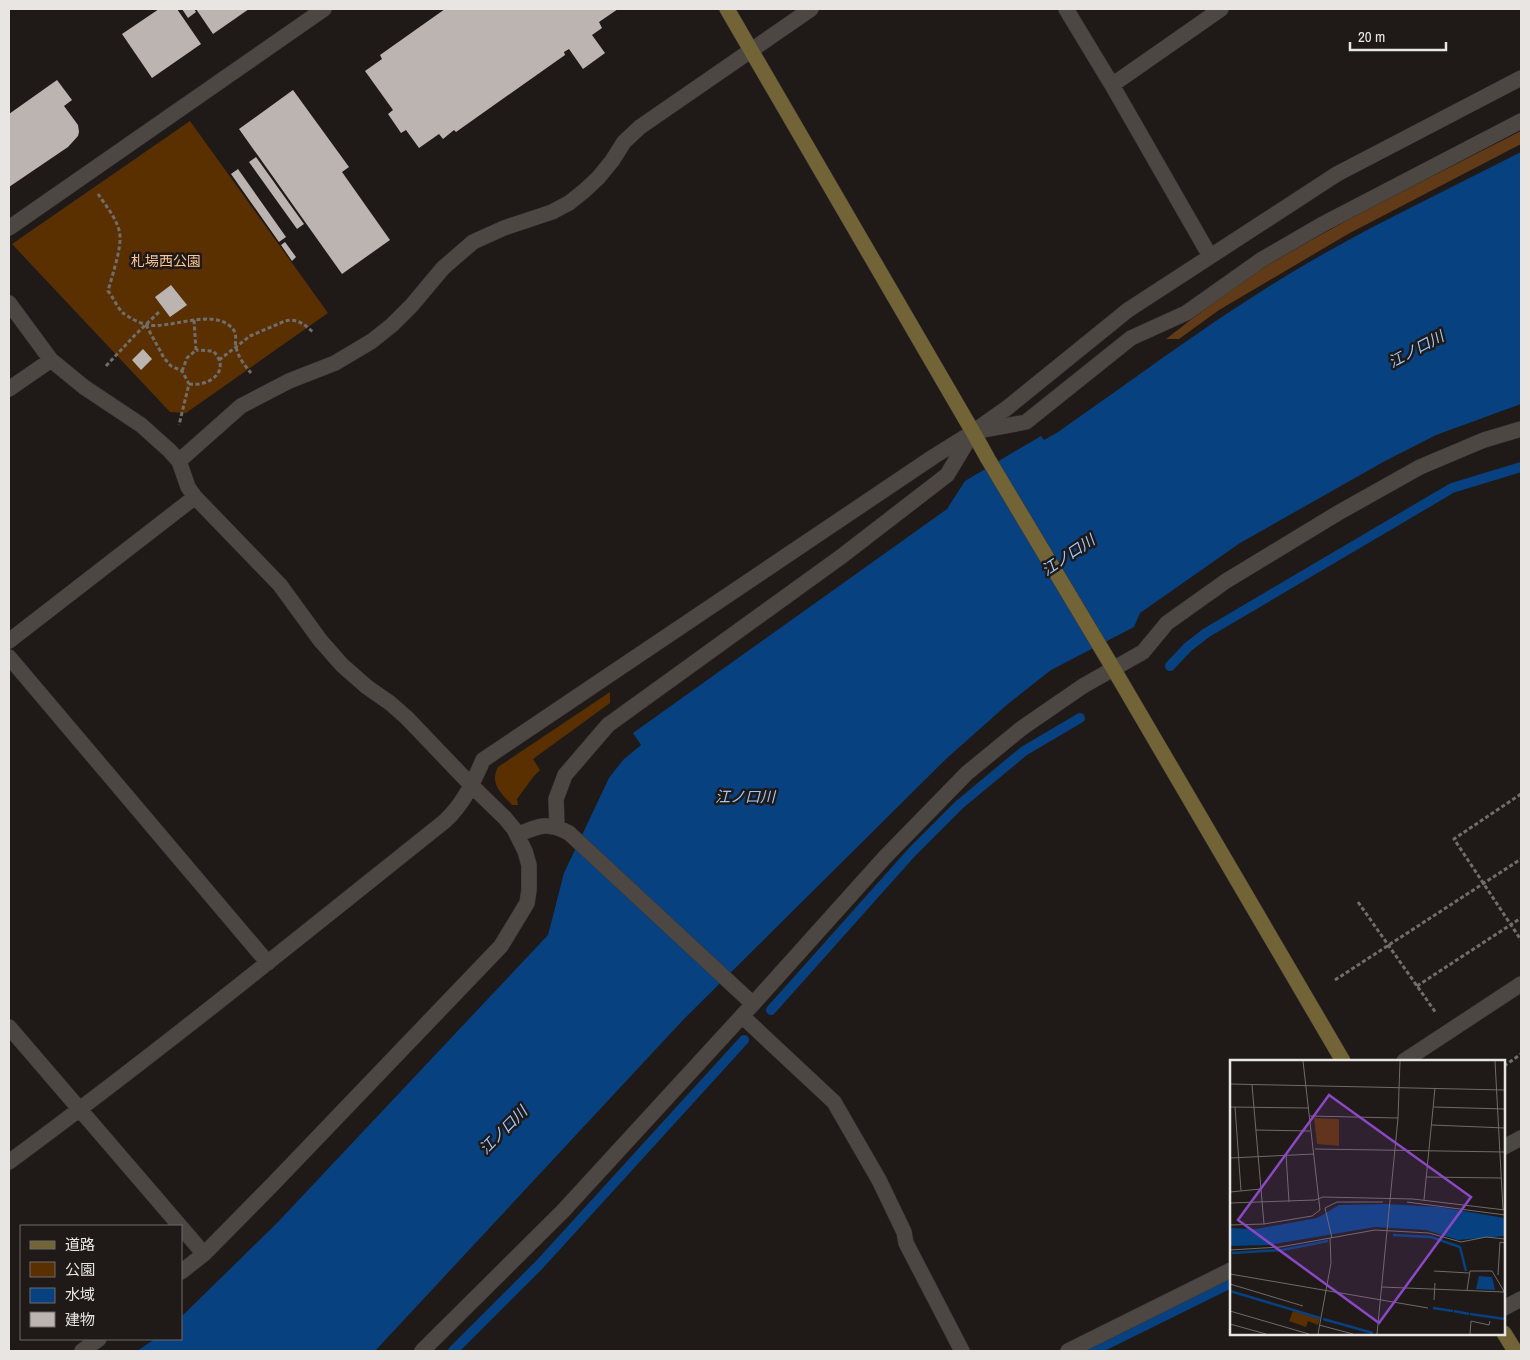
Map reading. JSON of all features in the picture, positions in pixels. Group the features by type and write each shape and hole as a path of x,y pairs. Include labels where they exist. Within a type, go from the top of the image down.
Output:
{"street":[{"path":"9,228 324,9"},
{"path":"727,9 988,459 1114,668 1342,1060"},
{"path":"179,461 241,406 289,382 335,363 372,340 399,318 443,268 458,253 473,242 504,228 552,212 569,203 598,178 624,142 640,127 811,9"},
{"path":"1066,9 1210,256"},
{"path":"1112,85 1220,9"},
{"path":"9,1162 81,1109 268,964 445,821 464,800 483,760 925,462 973,432 1007,408 1128,310 1210,256 1337,174 1521,78"},
{"path":"753,1004 563,829 556,799 565,775 608,724 842,556 947,475 973,432 1026,422 1131,338 1186,313 1261,260 1323,224 1521,121"},
{"path":"9,303 51,360 84,387 141,425 169,450 179,461 188,487 195,497 280,585 320,640 342,665 407,718 505,818 517,835 529,865 527,903 501,946 204,1254 182,1271"},
{"path":"9,389 51,360"},
{"path":"422,1351 562,1211 753,1004 885,857 928,811 968,773 1022,728 1083,686 1143,652 1167,623 1226,581 1338,512 1420,466 1484,440 1521,429"},
{"path":"9,641 195,497"},
{"path":"9,657 268,964"},
{"path":"517,835 538,826 563,829"},
{"path":"1406,1060 1521,984"},
{"path":"742,1016 834,1102 879,1180 904,1232 906,1244 962,1351"},
{"path":"9,1027 179,1225"},
{"path":"1505,1146 1521,1138"},
{"path":"182,1228 204,1254"},
{"path":"1068,1351 1230,1270"},
{"path":"1505,1307 1521,1299"},
{"path":"1505,1335 1515,1351"},
{"path":"82,1351 98,1340"}],"path":[{"path":"84,176 115,222 120,236 108,290 123,312 146,325 164,358 171,366 182,371 189,384 179,425"},
{"path":"106,366 159,312"},
{"path":"146,325 194,320 217,320 225,323 235,332 237,337 236,346 241,361 252,375"},
{"path":"194,320 196,350"},
{"path":"220,360 250,336 291,320 301,322 314,333"},
{"path":"182,371 187,358 196,350 212,351 220,360 218,374 211,381 196,385 189,384"},
{"path":"1521,794 1454,839 1521,940"},
{"path":"1335,980 1521,859"},
{"path":"1358,902 1449,1032"},
{"path":"1417,986 1521,918"},
{"path":"1505,1065 1521,1054"}],"green space":[{"name":"札場西公園","path":"190,121 328,313 186,413 170,412 12,244"},
{"path":"610,692 610,703 533,759 540,770 517,799 518,805 512,805 496,784 495,779 498,767"}],"shaded area":[{"path":"1521,131 1521,144 1348,234 1219,310 1179,339 1166,339 1229,291 1268,265 1362,213"}],"water":[{"name":"江ノ口川","path":"1521,152 1521,404 1436,435 1385,461 1240,543 1140,613 1134,627 1051,670 1009,703 947,758 683,1020 375,1351 137,1351 154,1340 182,1340 182,1316 277,1223 548,935 564,873 609,778 623,760 641,745 633,733 947,509 965,481 1041,436 1044,440 1058,432 1242,303 1332,249"}],"building":[{"path":"159,9 177,9 201,44 152,78 122,34"},
{"path":"182,9 194,9 196,12 188,18"},
{"path":"196,9 249,9 213,34"},
{"path":"445,9 618,9 599,22 602,28 592,35 605,53 583,69 569,49 564,52 565,55 456,132 454,130 443,139 439,134 419,148 406,130 401,133 388,114 393,110 365,71 382,59 380,55"},
{"path":"57,80 72,100 64,106 78,125 78,136 68,147 9,187 9,114"},
{"path":"293,90 349,167 342,172 390,240 342,274 239,129"},
{"path":"256,157 304,224 297,229 249,162"},
{"path":"238,169 286,237 279,242 231,174"},
{"path":"285,242 296,257 292,261 281,245"},
{"path":"171,285 187,305 170,317 155,297"},
{"path":"143,349 152,359 141,370 132,360"}],"waterway":[{"path":"1170,666 1188,647 1206,633 1452,488 1521,467"},
{"path":"771,1010 912,852 959,805 1024,751 1080,718"},
{"path":"453,1351 540,1264 744,1040"},
{"path":"1093,1351 1230,1283"}]}
